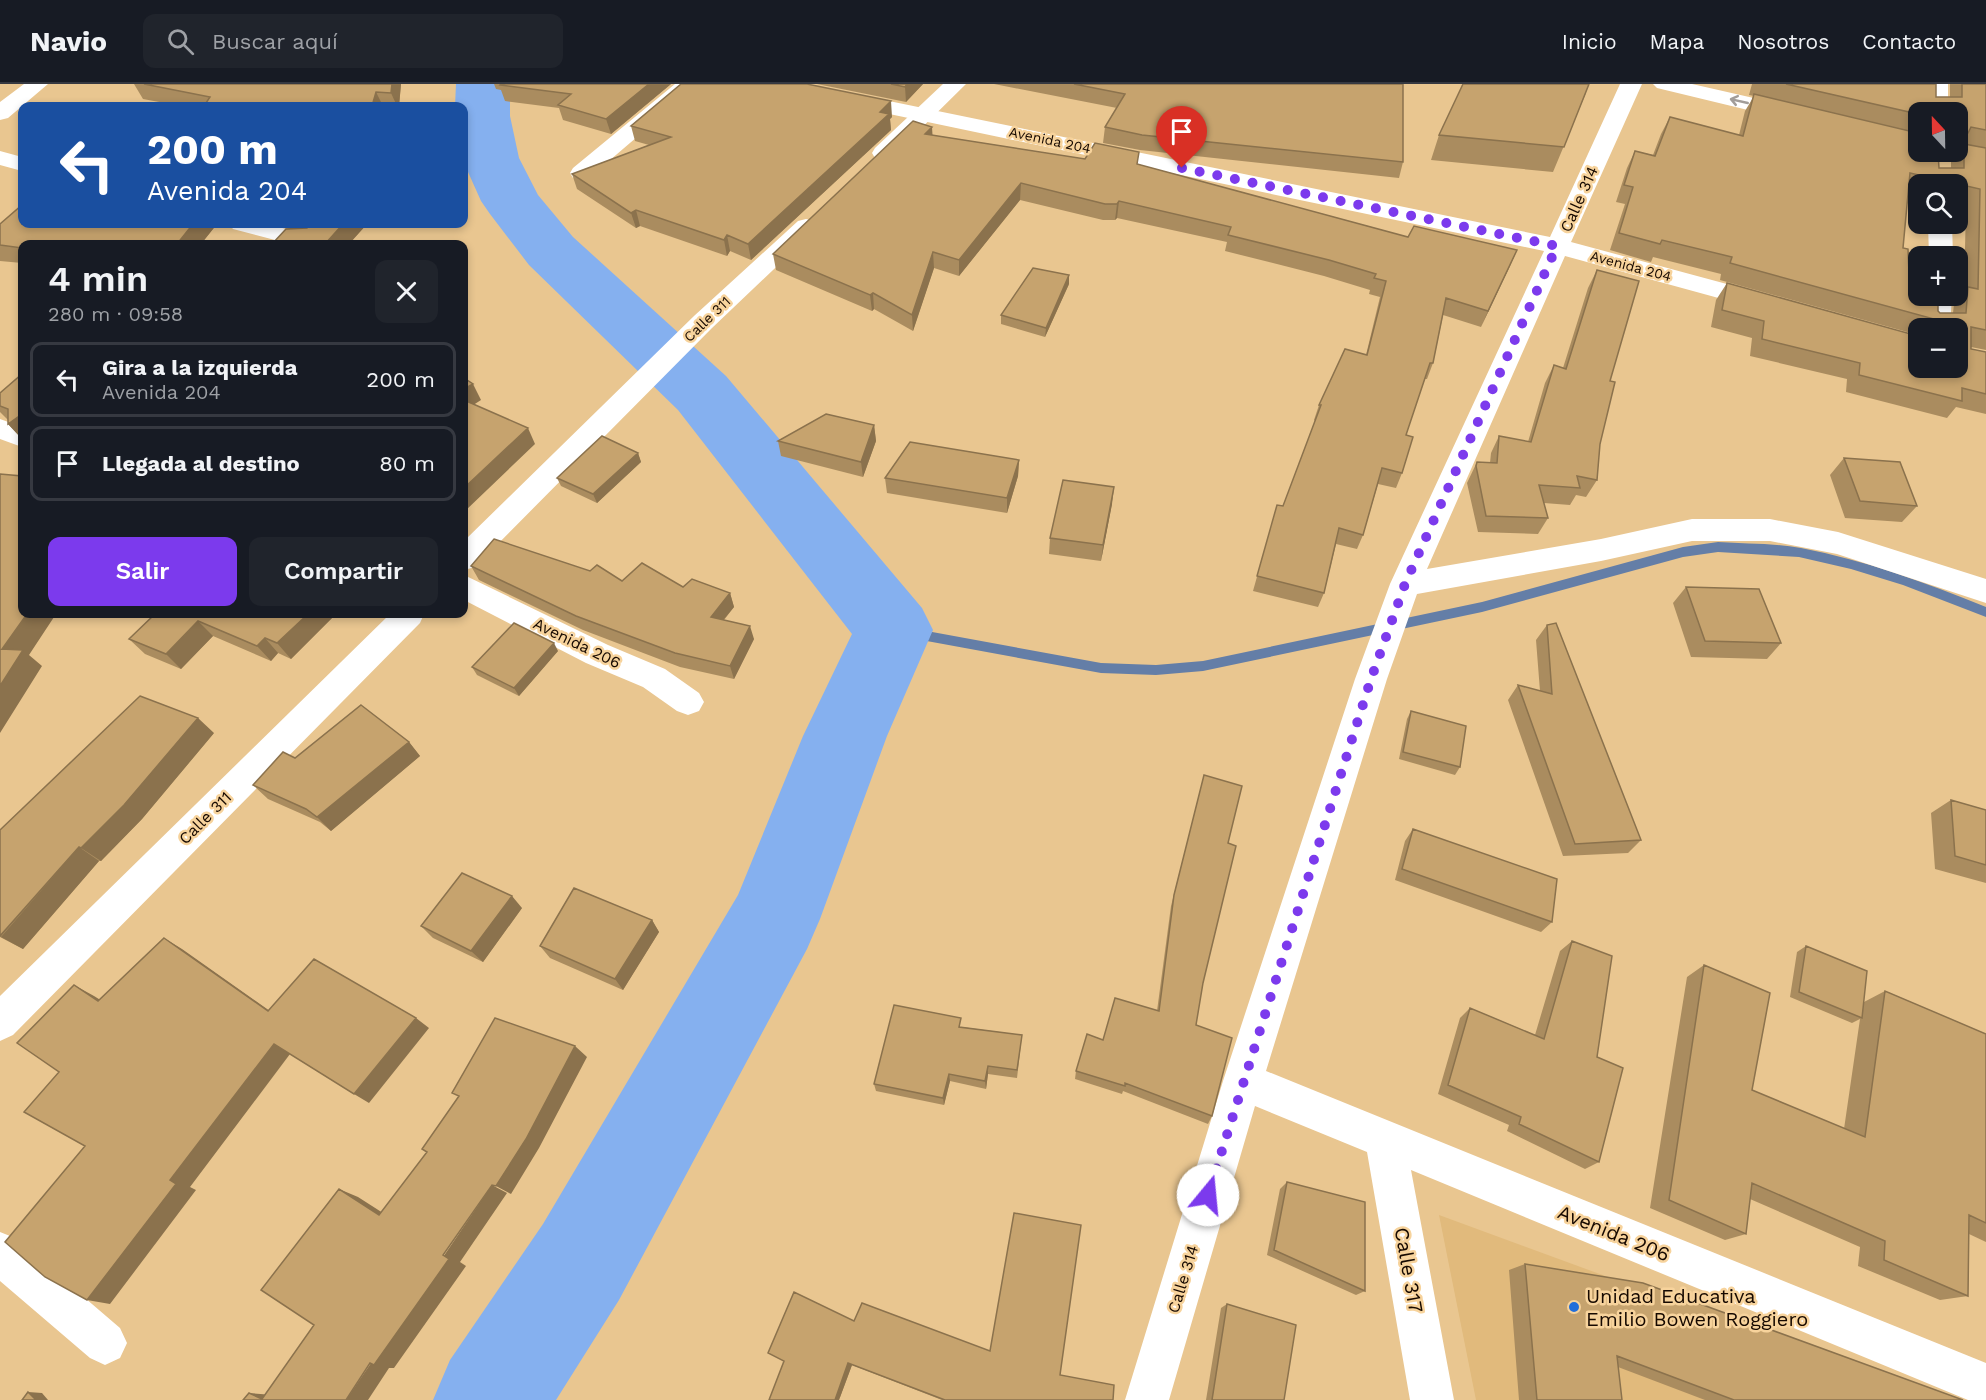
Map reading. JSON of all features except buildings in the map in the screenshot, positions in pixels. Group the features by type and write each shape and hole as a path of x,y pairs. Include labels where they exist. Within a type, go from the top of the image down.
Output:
{"street":[{"path":"0,113 38,84"},
{"path":"581,173 688,84"},
{"name":"Avenida 204","path":"776,84 1557,246 1783,308"},
{"path":"865,170 955,84"},
{"name":"Calle 314","path":"1147,1400 1243,1081 1371,679 1405,584 1631,84"},
{"path":"1664,84 1814,119"},
{"path":"1937,84 1937,102"},
{"path":"1968,157 1986,159"},
{"path":"0,158 18,163"},
{"name":"Calle 311","path":"468,555 703,322 822,210"},
{"path":"256,228 301,240"},
{"path":"0,429 18,436"},
{"path":"1405,584 1601,550 1692,530 1770,530 1838,543 1986,591"},
{"name":"Avenida 206","path":"468,589 597,654 654,678 688,702"},
{"name":"Calle 311","path":"0,1022 405,618"},
{"name":"Avenida 206","path":"1243,1081 1986,1385"},
{"name":"Calle 317","path":"1385,1139 1432,1400"},
{"path":"0,1253 105,1342"}],"shaded area":[{"name":"Unidad Educativa Emilio Bowen Roggiero","path":"1439,1215 1943,1400 1476,1400"}],"waterway":[{"path":"483,84 482,116 490,158 511,201 551,251 702,393 894,630 845,736 774,919 581,1262 490,1400"},
{"path":"894,630 1101,668 1156,670 1203,666 1482,607 1683,552 1718,547 1799,552 1851,564 1907,581 1986,612"}],"place":[{"name":"Unidad Educativa Emilio Bowen Roggiero","path":"1574,1307"}],"route":[{"path":"1182,168 1557,246 1405,584 1371,679 1208,1195"}]}
